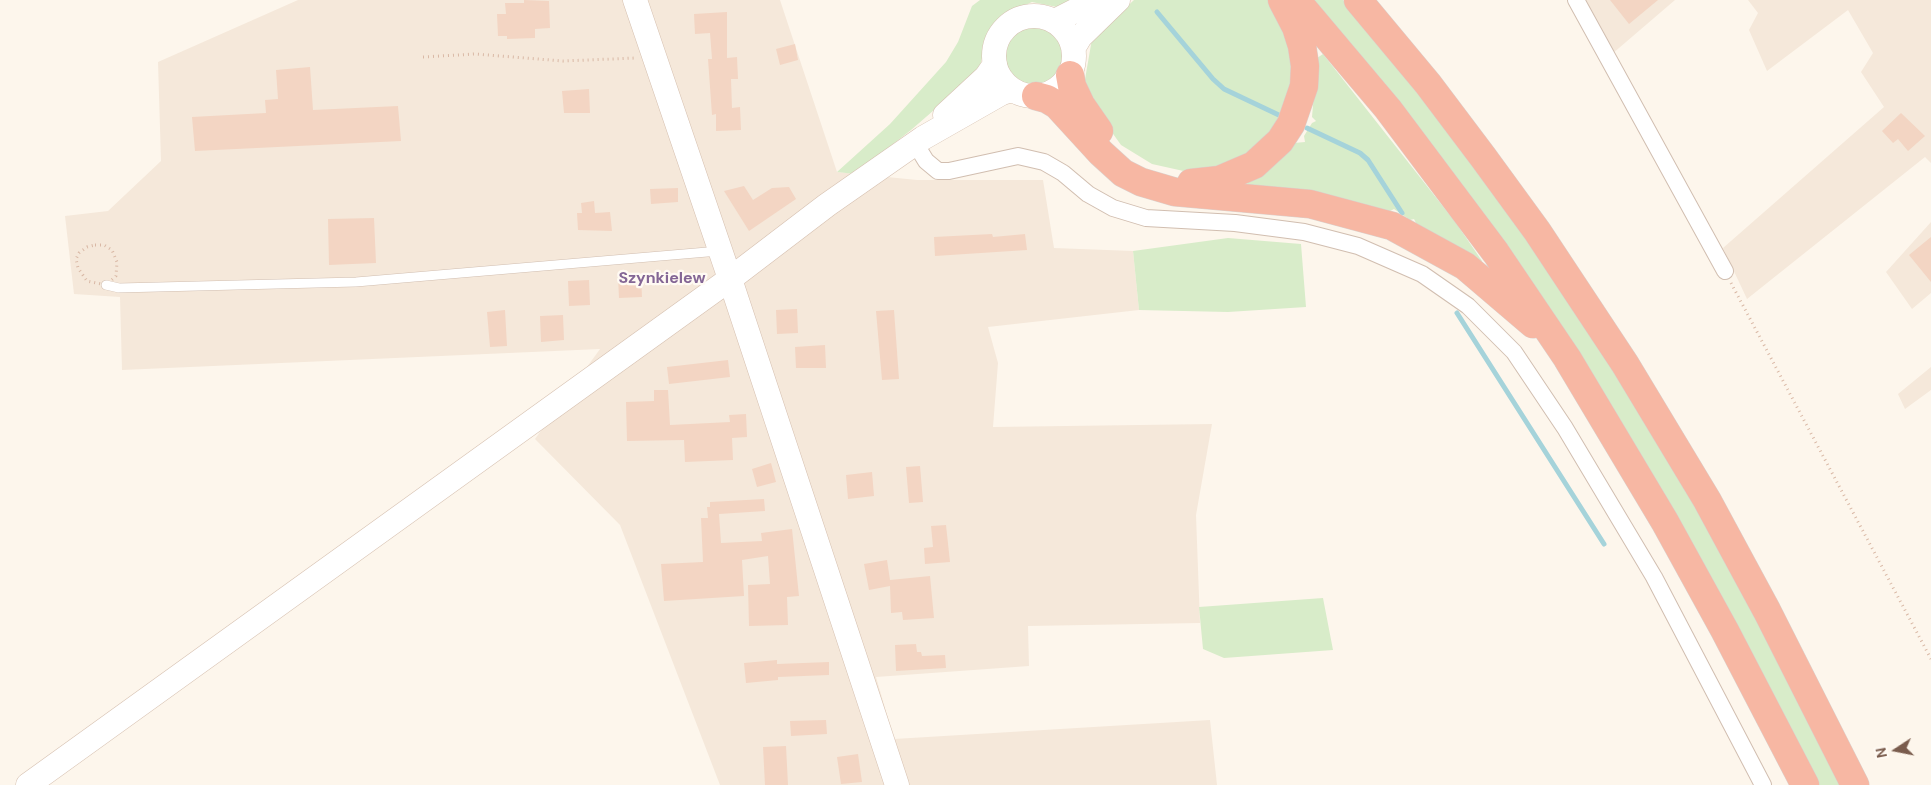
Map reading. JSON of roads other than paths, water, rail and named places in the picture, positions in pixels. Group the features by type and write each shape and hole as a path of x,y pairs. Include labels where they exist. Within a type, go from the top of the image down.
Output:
{"highway":[{"path":"1070,75 1072,86 1081,105 1103,137 1118,156 1134,167 1170,182 1196,183 1218,180 1239,174 1254,165 1280,141 1295,115 1304,86 1302,46 1296,27 1282,0"},
{"path":"1296,0 1388,109 1496,253 1568,358 1665,522 1725,631 1805,785"},
{"path":"1358,0 1428,84 1483,157 1537,231 1625,364 1707,500 1780,636 1855,785"},
{"path":"1024,93 1047,99 1056,105 1101,153 1123,173 1150,186 1175,192 1319,206 1392,226 1465,266 1539,329 1568,358"}],"main road":[{"path":"635,0 730,279 897,785"},
{"path":"1055,21 1096,0"},
{"path":"1074,47 1080,37 1118,0"},
{"path":"28,785 730,279 827,205 919,141 991,100 1057,89 1070,75 1074,58 1074,47 1067,33 1055,21 1033,15 1020,18 1009,24 1000,34 995,46 995,64 1003,82 1024,93"},
{"path":"919,141 986,77 995,64"}],"street":[{"path":"1576,0 1725,271"},
{"path":"919,141 926,161 938,170 949,172 1018,156 1044,162 1063,173 1088,194 1113,208 1146,218 1235,223 1304,232 1358,246 1422,274 1468,306 1514,352 1565,428 1654,577 1763,785"}],"lane":[{"path":"106,285 120,288 356,282 719,251"}],"waterway":[{"path":"1157,12 1213,79 1224,89 1283,117"},
{"path":"1307,128 1360,153 1368,160 1402,213"},
{"path":"1457,313 1604,544"}],"district":[{"name":"Szynkielew","path":"662,279"}]}
